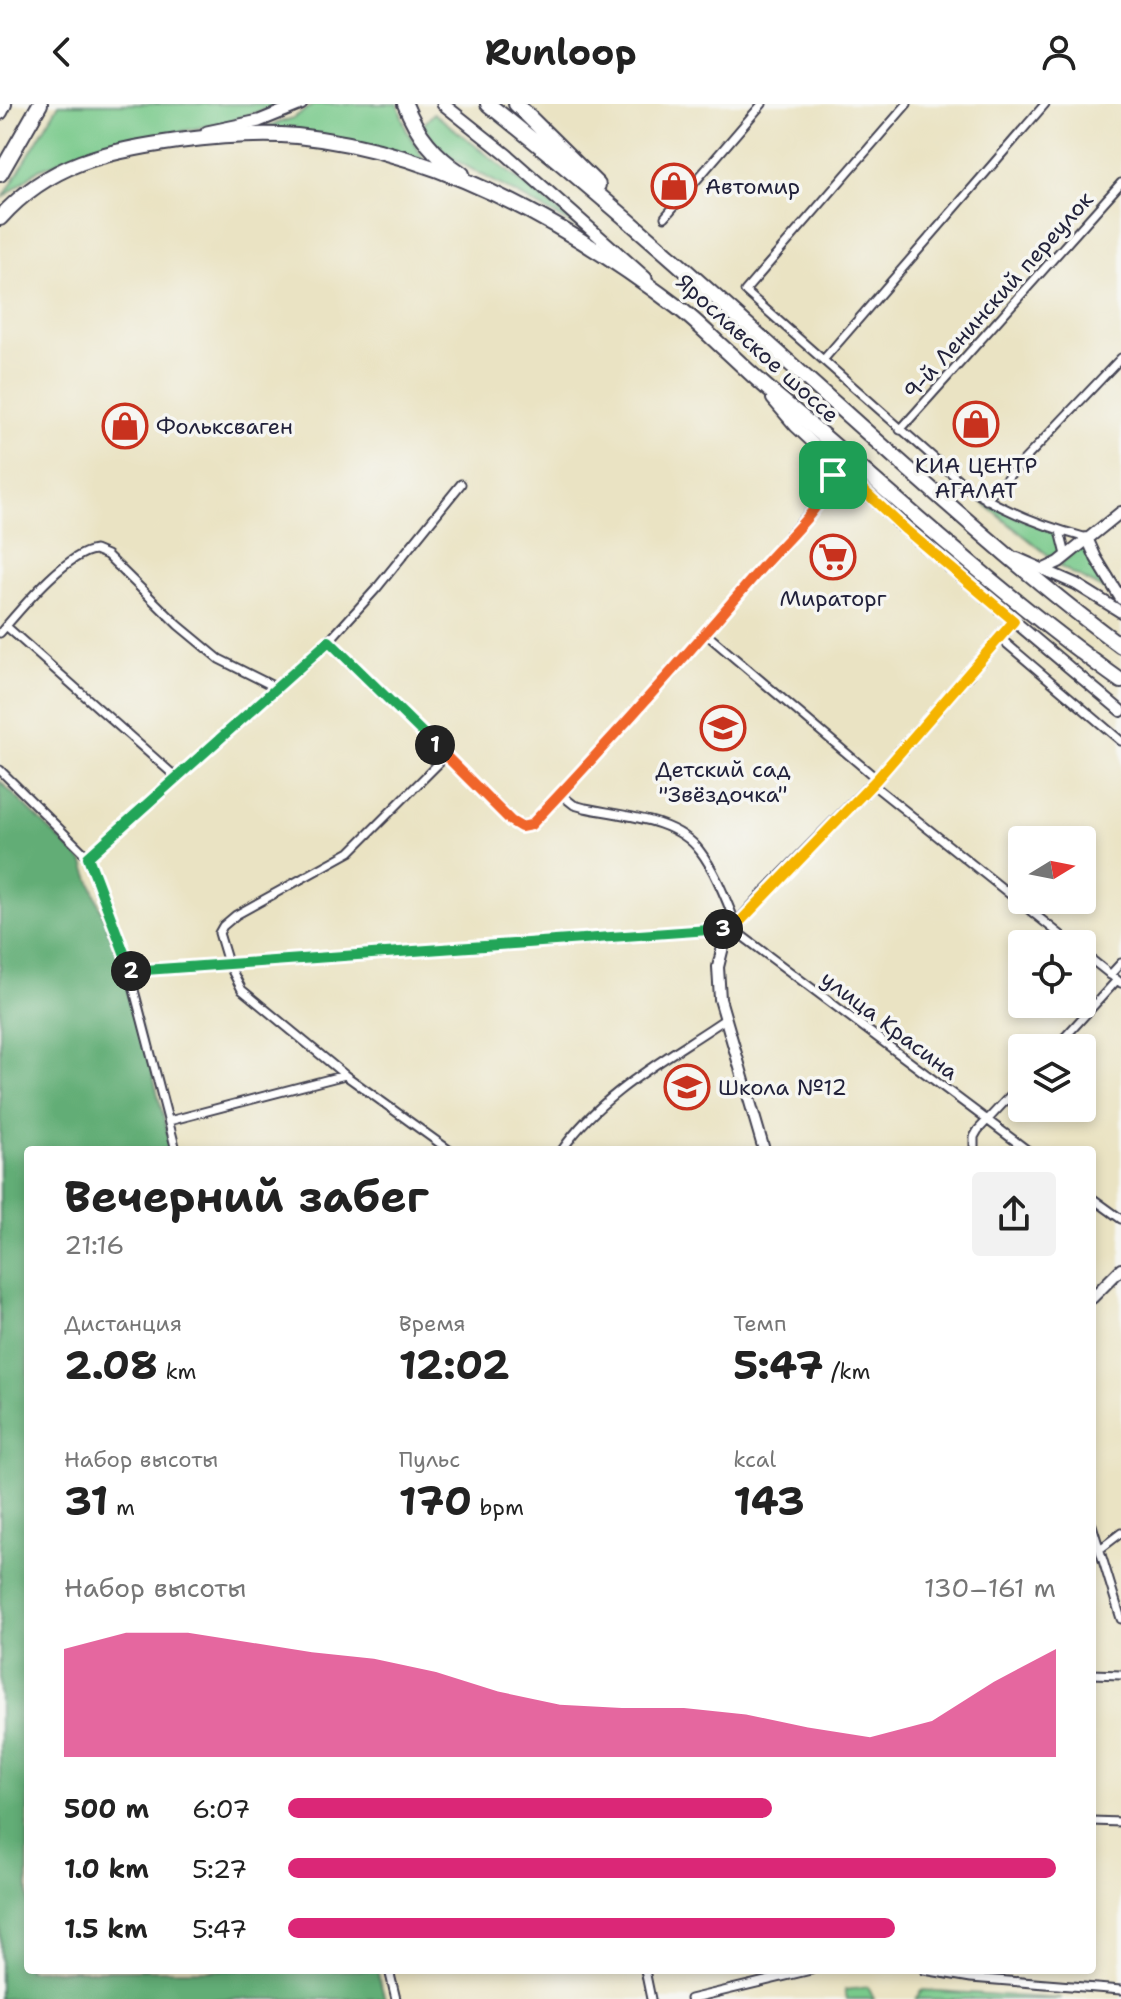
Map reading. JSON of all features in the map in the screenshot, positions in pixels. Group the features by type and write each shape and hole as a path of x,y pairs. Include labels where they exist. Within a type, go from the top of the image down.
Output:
{"highway":[{"path":"0,112 4,104"},
{"path":"0,174 40,104"},
{"path":"405,104 431,150 449,166 613,260 682,310"},
{"name":"Ярославское шоссе","path":"488,104 687,272 1000,551 1062,603 1121,646"},
{"path":"517,105 687,272"},
{"path":"0,218 26,192 54,173 97,156 152,144 229,136 295,136 326,140 396,157 443,173 502,199"},
{"name":"Ярославское шоссе","path":"682,310 747,370 1026,609 1121,681"}],"main road":[{"path":"152,144 259,121 301,104"},
{"name":"Ярославское шоссе","path":"443,104 507,155 682,310"}],"street":[{"path":"665,217 762,104"},
{"path":"907,104 745,291 968,488 986,500 1060,531 1087,538"},
{"path":"824,359 1045,104"},
{"name":"9-й Ленинский переулок","path":"900,430 1121,183"},
{"path":"986,500 1121,358"},
{"path":"747,370 795,426 906,530 1121,711"},
{"path":"830,459 833,475 830,486"},
{"path":"329,641 511,821 521,827 531,825 705,633 830,486 837,481 852,480"},
{"path":"88,857 329,641 376,589 461,484"},
{"path":"1044,569 1052,567 1121,512"},
{"path":"1060,531 1066,555"},
{"path":"1087,538 1121,599"},
{"path":"176,777 3,629 60,570 79,555 95,550 107,555 178,625 219,659 277,688"},
{"path":"1000,551 1076,584 1121,612"},
{"path":"763,1146 720,999 718,967 724,943 734,926 875,781 1014,621"},
{"path":"705,633 875,781 1055,930"},
{"path":"1000,638 1121,741"},
{"path":"443,1146 345,1075 242,990 228,963 219,933 223,926 263,900 341,859 446,756"},
{"path":"0,770 88,857 129,971 175,1146"},
{"name":"улица Красина","path":"560,794 574,805 667,826 683,834 698,848 709,865 734,926 1022,1146"},
{"path":"129,971 734,926"},
{"path":"1096,963 1116,979"},
{"path":"1067,1034 1116,979 1121,963"},
{"path":"565,1146 577,1128 612,1096 725,1019"},
{"path":"169,1121 345,1075"},
{"path":"974,1146 974,1137 1008,1097"},
{"path":"1096,1201 1121,1219"},
{"path":"1096,1294 1121,1269"},
{"path":"1100,1549 1121,1533"},
{"path":"1096,1537 1121,1619"},
{"path":"1096,1674 1121,1675"},
{"path":"1096,1821 1121,1822"},
{"path":"390,1974 396,1999"},
{"path":"646,1974 651,1999"},
{"path":"690,1999 794,1974"},
{"path":"948,1974 1121,1990"}],"green space":[{"path":"59,104 282,104 223,123 79,155 39,169 3,198"},
{"path":"315,104 398,104 406,129 426,163 259,129 293,118"},
{"path":"434,113 582,230 455,160 437,145 423,125"},
{"path":"983,503 1057,534 1062,546 1058,553 1049,556"},
{"path":"1079,548 1088,550 1117,597 1059,566"},
{"path":"0,781 84,863 135,1004 171,1146 24,1146 24,1974 378,1974 385,1999 0,1999"},
{"path":"868,1987 874,1999 847,1999 845,1990"},
{"path":"921,1990 1062,1999 916,1999"}],"place":[{"name":"Автомир","path":"674,186"},
{"name":"КИА ЦЕНТР АГАЛАТ","path":"976,424"},
{"name":"Фольксваген","path":"125,426"},
{"name":"Мираторг","path":"833,557"},
{"name":"Детский сад \"Звёздочка\"","path":"723,728"},
{"name":"Школа №12","path":"687,1087"}],"route":[{"path":"830,459 906,530 1014,621 877,779 733,929 129,971 88,857 329,641 511,821 525,827 531,825 560,794 705,633 813,508 830,486 833,475 830,459"}]}
